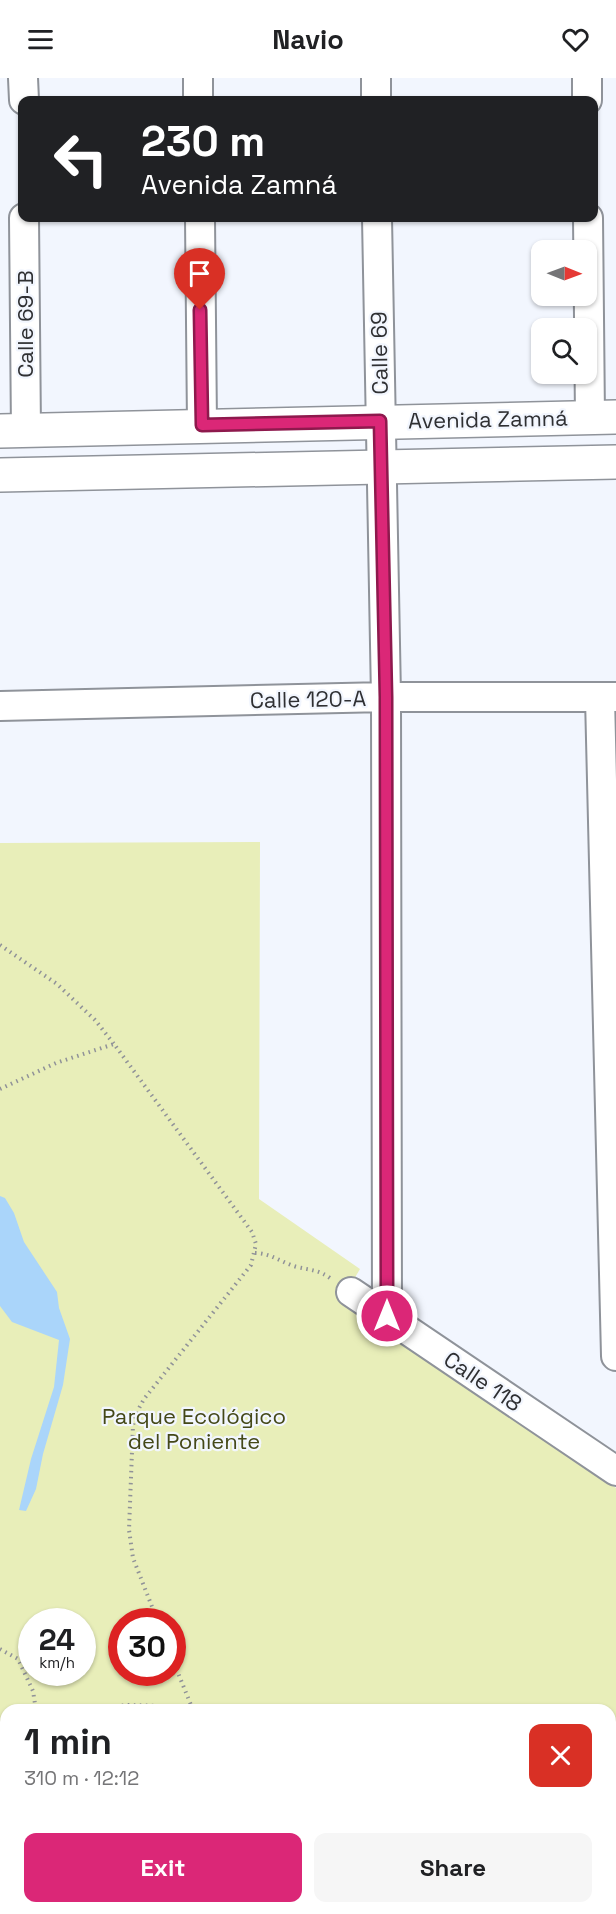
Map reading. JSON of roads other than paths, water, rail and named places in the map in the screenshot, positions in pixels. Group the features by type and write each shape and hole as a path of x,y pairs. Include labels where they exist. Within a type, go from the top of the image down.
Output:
{"street":[{"path":"23,78 24,96"},
{"path":"198,78 198,96"},
{"path":"376,78 376,96"},
{"path":"587,78 587,96"},
{"name":"Calle 69-B","path":"13,431 24,222"},
{"path":"200,222 202,425"},
{"name":"Calle 69","path":"377,222 386,697 387,1316"},
{"path":"588,222 603,417"},
{"name":"Avenida Zamná","path":"13,431 603,417"},
{"name":"Avenida Zamná","path":"0,475 616,462"},
{"name":"Calle 120-A","path":"0,706 386,697 608,697"},
{"path":"608,697 616,1356"},
{"name":"Calle 118","path":"351,1292 616,1471"}],"water":[{"path":"0,1196 5,1198 14,1213 24,1242 57,1292 59,1308 70,1339 63,1385 43,1454 36,1489 26,1511 19,1510 31,1459 54,1387 59,1340 12,1322 0,1306"}],"park label":[{"name":"Parque Ecológico del Poniente","path":"194,1428"}]}
